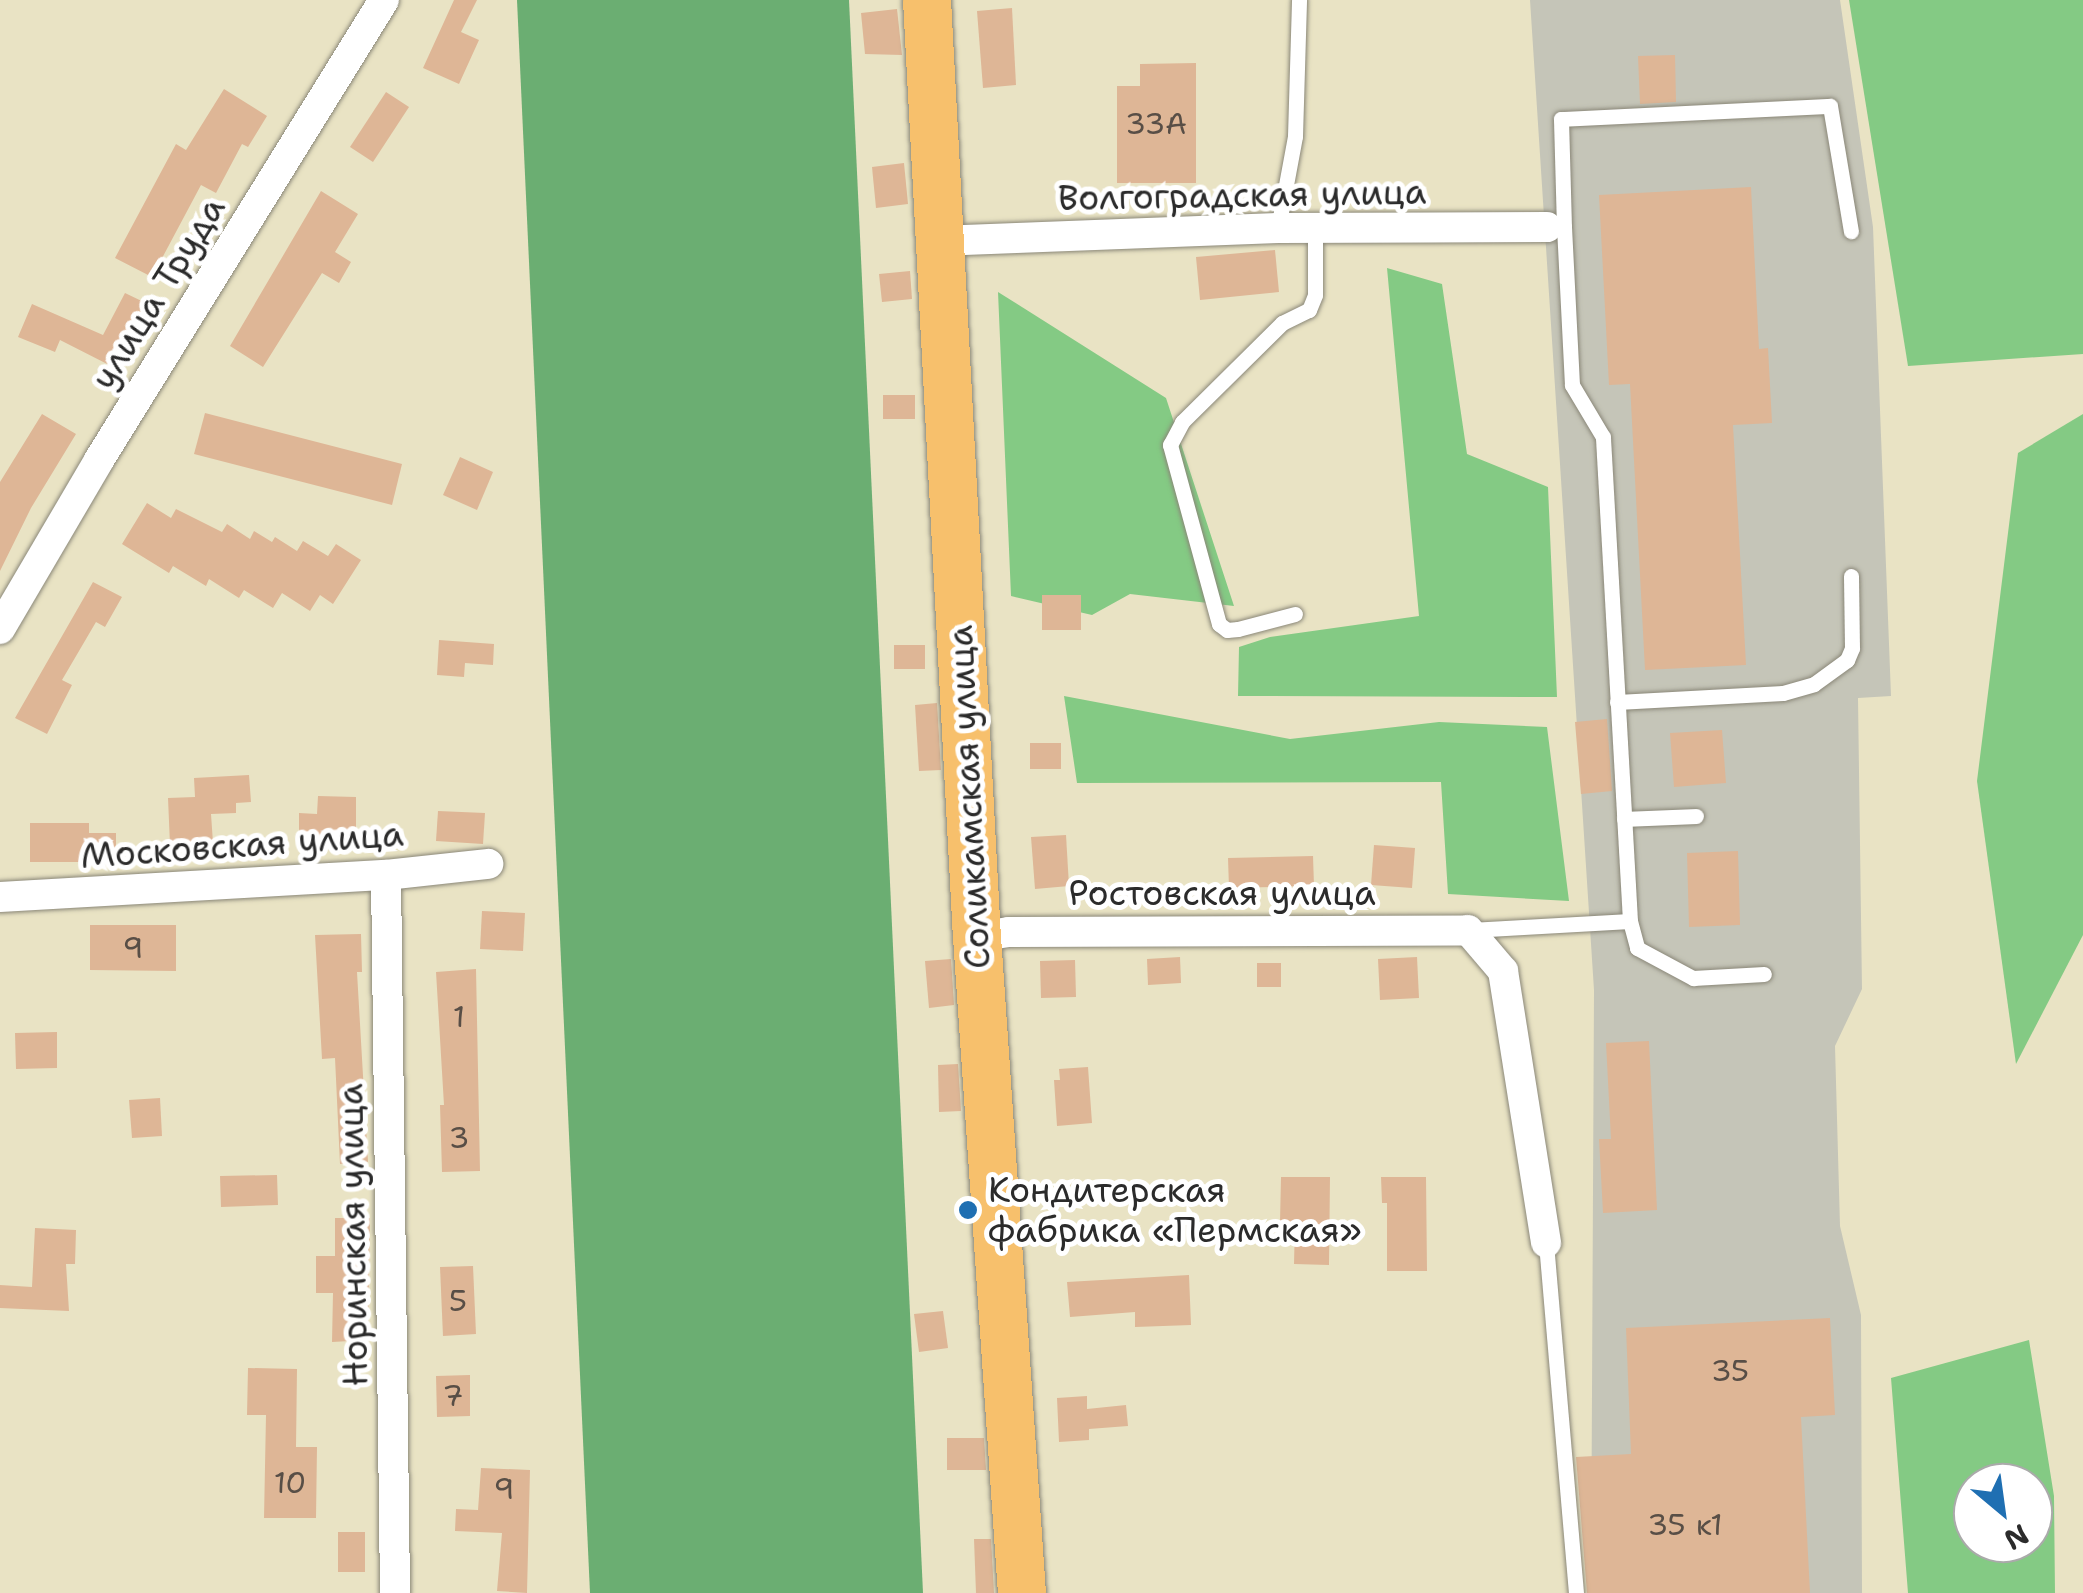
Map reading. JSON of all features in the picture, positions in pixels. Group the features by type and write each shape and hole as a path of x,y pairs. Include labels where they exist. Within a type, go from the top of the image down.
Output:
{"main road":[{"name":"Соликамская улица","path":"927,0 977,936 1022,1593"}],"street":[{"name":"улица Труда","path":"0,628 384,0"},
{"name":"Волгоградская улица","path":"938,241 1278,228 1556,227"},
{"name":"Московская улица","path":"0,896 386,875 488,864"},
{"name":"Норинская улица","path":"386,875 395,1593"},
{"name":"Ростовская улица","path":"977,936 1009,932 1468,930"},
{"path":"1468,930 1503,971 1546,1244"}],"lane":[{"path":"1278,228 1295,136 1298,0"},
{"path":"1764,974 1693,978 1638,948 1630,921 1603,437 1572,384 1556,227 1561,119 1830,106 1851,231"},
{"path":"1295,614 1238,629 1226,630 1218,624 1170,445 1182,422 1282,323 1309,310 1315,295 1315,228"},
{"path":"1618,702 1782,693 1814,684 1847,660 1852,648 1851,576"},
{"path":"1624,820 1696,816"},
{"path":"1468,930 1630,921"},
{"path":"1546,1244 1576,1593"}],"shaded area":[{"path":"1530,0 1840,0 1873,227 1891,696 1858,698 1862,989 1835,1046 1840,1226 1861,1315 1862,1593 1591,1593 1594,990"}],"green space":[{"path":"517,0 849,0 923,1593 590,1593"},
{"path":"1849,0 2083,0 2083,354 1908,366"},
{"path":"1387,268 1442,284 1467,454 1548,487 1557,697 1238,696 1239,647 1270,637 1419,616"},
{"path":"998,292 1166,398 1234,606 1130,594 1092,615 1011,596"},
{"path":"2083,414 2083,935 2016,1064 1977,781 2018,453"},
{"path":"1064,696 1290,739 1439,722 1547,727 1569,901 1448,894 1441,782 1077,783"},
{"path":"2029,1340 2049,1463 1953,1463 1953,1563 2053,1563 2053,1490 2055,1593 1908,1593 1891,1378"}],"building":[{"path":"454,0 477,0 461,32 479,40 459,84 423,68"},
{"path":"1012,8 1016,85 983,88 977,11"},
{"path":"897,9 902,55 865,54 861,13"},
{"path":"1675,55 1676,102 1640,104 1638,56"},
{"path":"1196,63 1196,183 1117,183 1117,86 1140,86 1140,64"},
{"path":"224,89 267,116 248,147 242,144 216,193 201,185 152,277 115,258 176,144 186,150"},
{"path":"386,92 409,107 373,162 350,147"},
{"path":"904,163 908,204 876,208 872,167"},
{"path":"1751,187 1759,349 1768,348 1772,423 1733,425 1746,665 1645,670 1630,384 1609,385 1599,195"},
{"path":"321,191 358,214 335,252 351,262 339,283 322,273 263,367 230,346"},
{"path":"1275,250 1279,292 1200,300 1196,257"},
{"path":"910,271 912,299 882,302 879,274"},
{"path":"125,293 152,306 119,370 60,340 55,352 18,337 32,304 103,335"},
{"path":"883,395 915,395 915,419 883,419"},
{"path":"205,413 402,464 392,505 194,454"},
{"path":"42,414 76,434 31,508 0,571 0,482"},
{"path":"460,457 493,472 477,510 443,495"},
{"path":"147,503 171,518 176,509 222,532 227,524 250,539 254,531 272,542 275,537 297,551 303,541 328,556 336,544 361,560 333,604 320,595 310,611 282,593 273,608 244,590 239,598 209,579 206,586 173,566 169,573 122,544"},
{"path":"93,582 122,597 105,627 96,622 62,680 72,685 47,734 15,718"},
{"path":"1042,595 1081,595 1081,630 1042,630"},
{"path":"439,640 494,644 493,665 465,663 464,677 437,675"},
{"path":"894,645 925,645 925,669 894,669"},
{"path":"937,703 941,770 919,771 915,705"},
{"path":"1607,719 1612,791 1581,794 1575,722"},
{"path":"1722,730 1726,783 1674,787 1670,733"},
{"path":"1030,743 1061,743 1061,769 1030,769"},
{"path":"249,775 251,802 236,803 236,813 211,814 213,843 170,845 168,798 195,797 194,778"},
{"path":"318,796 356,797 356,838 299,837 299,813 317,814"},
{"path":"438,811 485,813 483,844 436,841"},
{"path":"30,823 89,823 89,833 116,833 116,862 30,862"},
{"path":"1066,835 1069,886 1035,889 1031,837"},
{"path":"1374,845 1415,848 1412,888 1371,885"},
{"path":"1738,851 1740,925 1689,927 1687,853"},
{"path":"1313,856 1314,886 1229,888 1228,858"},
{"path":"482,911 525,913 523,951 480,949"},
{"path":"90,925 176,925 176,971 90,970"},
{"path":"361,934 362,972 357,972 368,1162 340,1164 335,1058 322,1059 315,935"},
{"path":"1180,957 1181,983 1148,985 1147,959"},
{"path":"1417,957 1419,998 1380,1000 1378,959"},
{"path":"951,959 954,1005 929,1008 925,961"},
{"path":"1075,960 1076,997 1041,998 1040,961"},
{"path":"1257,963 1281,963 1281,987 1257,987"},
{"path":"476,969 480,1171 442,1172 440,1105 444,1105 436,972"},
{"path":"57,1032 57,1068 16,1069 15,1033"},
{"path":"1649,1041 1657,1210 1603,1213 1599,1139 1611,1139 1606,1043"},
{"path":"958,1064 961,1111 939,1112 938,1065"},
{"path":"1088,1067 1092,1123 1057,1126 1054,1080 1060,1080 1059,1069"},
{"path":"160,1098 162,1136 132,1138 129,1100"},
{"path":"277,1175 278,1205 221,1207 220,1176"},
{"path":"1281,1177 1330,1177 1329,1265 1294,1264 1295,1222 1280,1222"},
{"path":"1381,1177 1426,1177 1427,1271 1387,1271 1387,1203 1382,1203"},
{"path":"335,1218 370,1218 368,1340 332,1342 333,1293 316,1293 316,1256 335,1256"},
{"path":"35,1228 76,1230 75,1264 66,1264 69,1311 0,1308 0,1285 32,1287"},
{"path":"473,1266 476,1334 443,1336 440,1267"},
{"path":"1189,1275 1191,1325 1135,1327 1135,1312 1070,1317 1067,1282"},
{"path":"943,1311 948,1348 919,1352 914,1314"},
{"path":"1830,1318 1835,1415 1801,1417 1810,1593 1587,1593 1576,1457 1631,1454 1626,1328"},
{"path":"248,1368 297,1369 296,1447 317,1447 316,1518 264,1518 266,1415 247,1415"},
{"path":"470,1375 470,1416 437,1417 436,1376"},
{"path":"1087,1396 1087,1409 1126,1405 1128,1426 1089,1429 1089,1440 1059,1442 1057,1398"},
{"path":"947,1438 984,1438 986,1470 947,1470"},
{"path":"481,1468 530,1470 527,1593 497,1591 502,1533 455,1531 456,1509 478,1510"},
{"path":"338,1532 365,1532 365,1572 338,1572"},
{"path":"974,1539 991,1539 994,1593 976,1593"}],"place":[{"name":"Кондитерская фабрика «Пермская»","path":"968,1210"}]}
